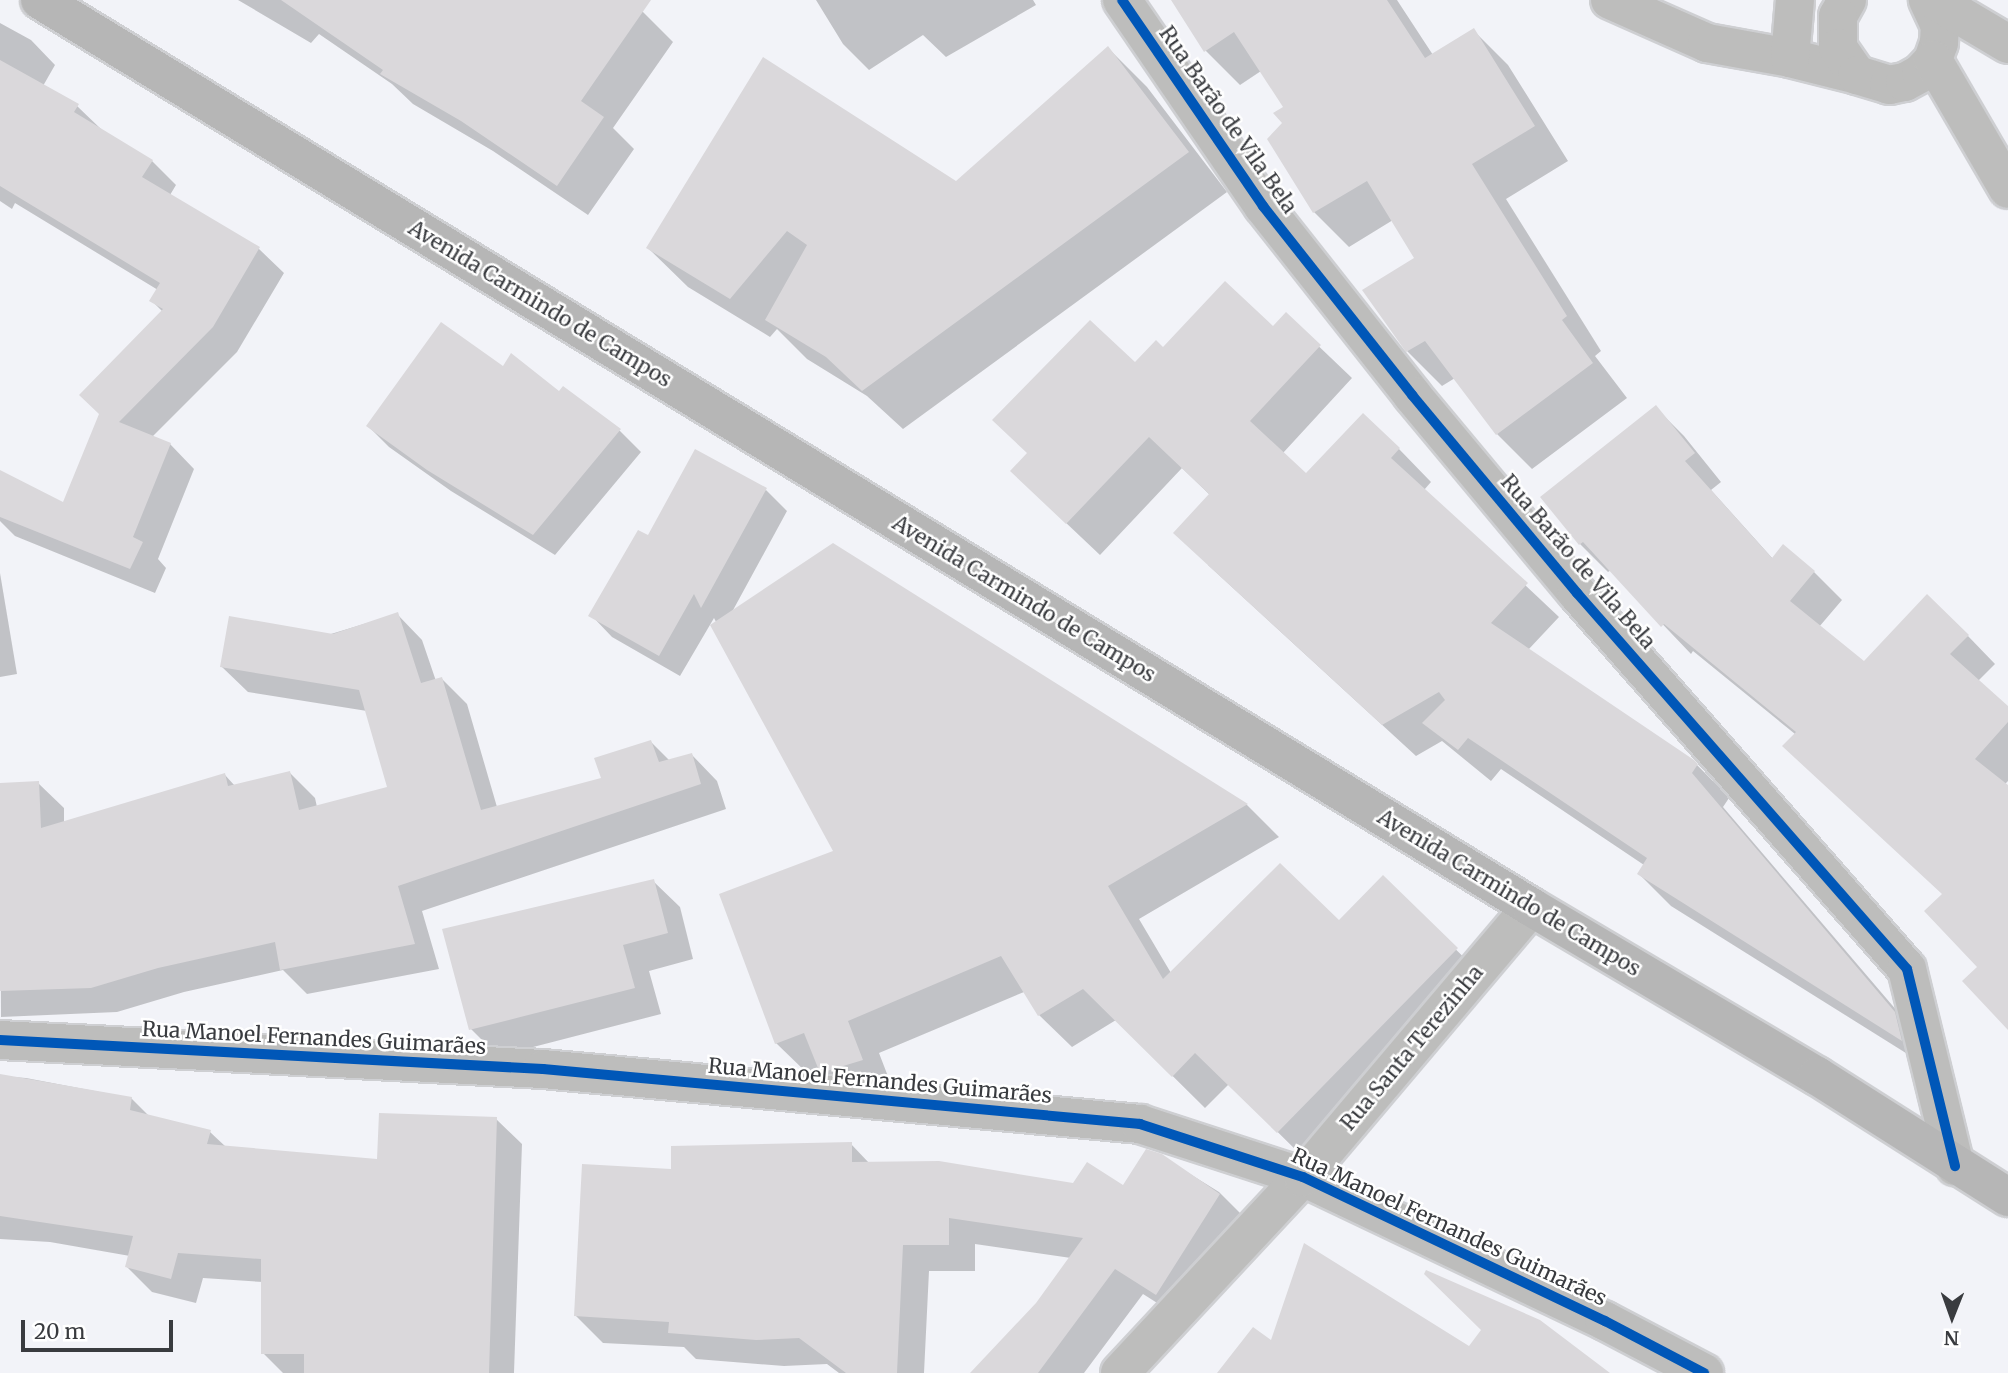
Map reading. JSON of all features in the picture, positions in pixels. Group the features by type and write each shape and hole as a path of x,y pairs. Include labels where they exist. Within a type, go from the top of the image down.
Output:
{"main road":[{"name":"Avenida Carmindo de Campos","path":"40,0 1531,907 1817,1076 1955,1166 2008,1197"}],"street":[{"name":"Rua Barão de Vila Bela","path":"1122,0 1263,206 1412,395 1577,593 1908,969 1955,1166"},
{"path":"1610,0 1707,43 1790,58 1889,85 1905,82 1921,74 1933,60 1940,26 1928,0"},
{"path":"1790,58 1795,0"},
{"path":"1847,0 1838,16 1838,48 1857,75"},
{"path":"1934,0 2008,44"},
{"path":"1933,60 2008,189"},
{"name":"Rua Santa Terezinha","path":"1120,1373 1303,1177 1531,907"},
{"name":"Rua Manoel Fernandes Guimarães","path":"0,1040 543,1069 1140,1124 1303,1177 1605,1321 1704,1373"}],"building":[{"path":"281,0 651,0 581,101 604,117 557,186 461,121 380,74 383,70"},
{"path":"1171,0 1387,0 1425,58 1474,28 1535,126 1472,164 1567,316 1562,320 1593,363 1496,435 1425,341 1406,352 1362,290 1414,258 1367,181 1313,213 1267,139 1282,123 1273,113 1283,107 1234,32 1204,52"},
{"path":"1108,46 1189,152 862,391 826,357 765,320 807,245 787,231 730,299 646,248 763,57 956,181"},
{"path":"0,60 79,104 74,112 153,160 142,177 260,247 213,327 119,422 171,443 133,537 143,542 130,569 0,517 0,470 63,502 99,414 79,395 163,309 149,301 160,283 0,186"},
{"path":"1225,281 1273,326 1286,312 1321,345 1250,421 1306,473 1363,413 1400,448 1391,458 1528,583 1491,623 1698,764 1692,773 1895,1012 1902,1041 1637,874 1647,858 1468,738 1458,750 1422,723 1445,700 1439,692 1382,725 1173,533 1209,494 1149,437 1066,524 1010,471 1027,453 992,420 1090,320 1135,362 1156,340 1163,347"},
{"path":"441,322 503,366 511,353 559,391 563,386 621,429 533,535 427,470 366,426"},
{"path":"1656,405 1695,453 1685,461 1772,558 1783,544 1815,571 1790,601 1864,661 1927,594 1969,635 1950,654 2008,706 2008,722 1975,759 2008,785 2008,1030 1962,981 1977,967 1924,911 1942,894 1782,746 1796,732 1664,624 1661,627 1583,542 1579,545 1540,497"},
{"path":"695,449 767,488 701,608 694,594 659,656 588,616 638,530 648,535"},
{"path":"833,543 1248,804 1108,886 1163,979 1280,863 1339,920 1383,875 1458,948 1277,1133 1195,1053 1172,1077 1083,989 1038,1016 1001,956 848,1021 863,1060 820,1073 804,1033 775,1044 719,894 833,851 710,625"},
{"path":"398,612 421,683 442,677 481,810 601,778 594,758 651,740 659,762 692,753 701,784 398,886 415,944 280,970 275,942 158,968 91,988 0,991 0,783 39,781 41,828 225,773 228,786 290,771 299,810 387,787 359,690 220,667 229,616 333,634"},
{"path":"654,879 668,933 623,945 635,988 469,1030 442,929"},
{"path":"0,1074 132,1097 130,1110 211,1130 207,1144 377,1159 379,1113 497,1117 489,1373 304,1373 304,1354 261,1354 261,1259 178,1253 171,1279 125,1267 133,1236 0,1216"},
{"path":"852,1142 852,1162 939,1161 1073,1183 1087,1162 1123,1185 1146,1149 1162,1154 1220,1194 1156,1295 1115,1269 1038,1373 970,1373 1036,1303 1083,1238 949,1218 949,1245 903,1245 897,1373 846,1373 799,1338 756,1340 668,1333 669,1322 574,1316 582,1164 671,1169 671,1146"},
{"path":"1304,1243 1469,1346 1481,1330 1424,1274 1426,1270 1540,1320 1610,1373 1217,1373 1253,1327 1271,1340"}],"cycle path":[{"path":"1122,0 1263,206 1412,395 1577,593 1907,969 1955,1166"},
{"path":"0,1040 543,1069 1140,1124 1303,1177 1605,1321 1704,1373"}]}
